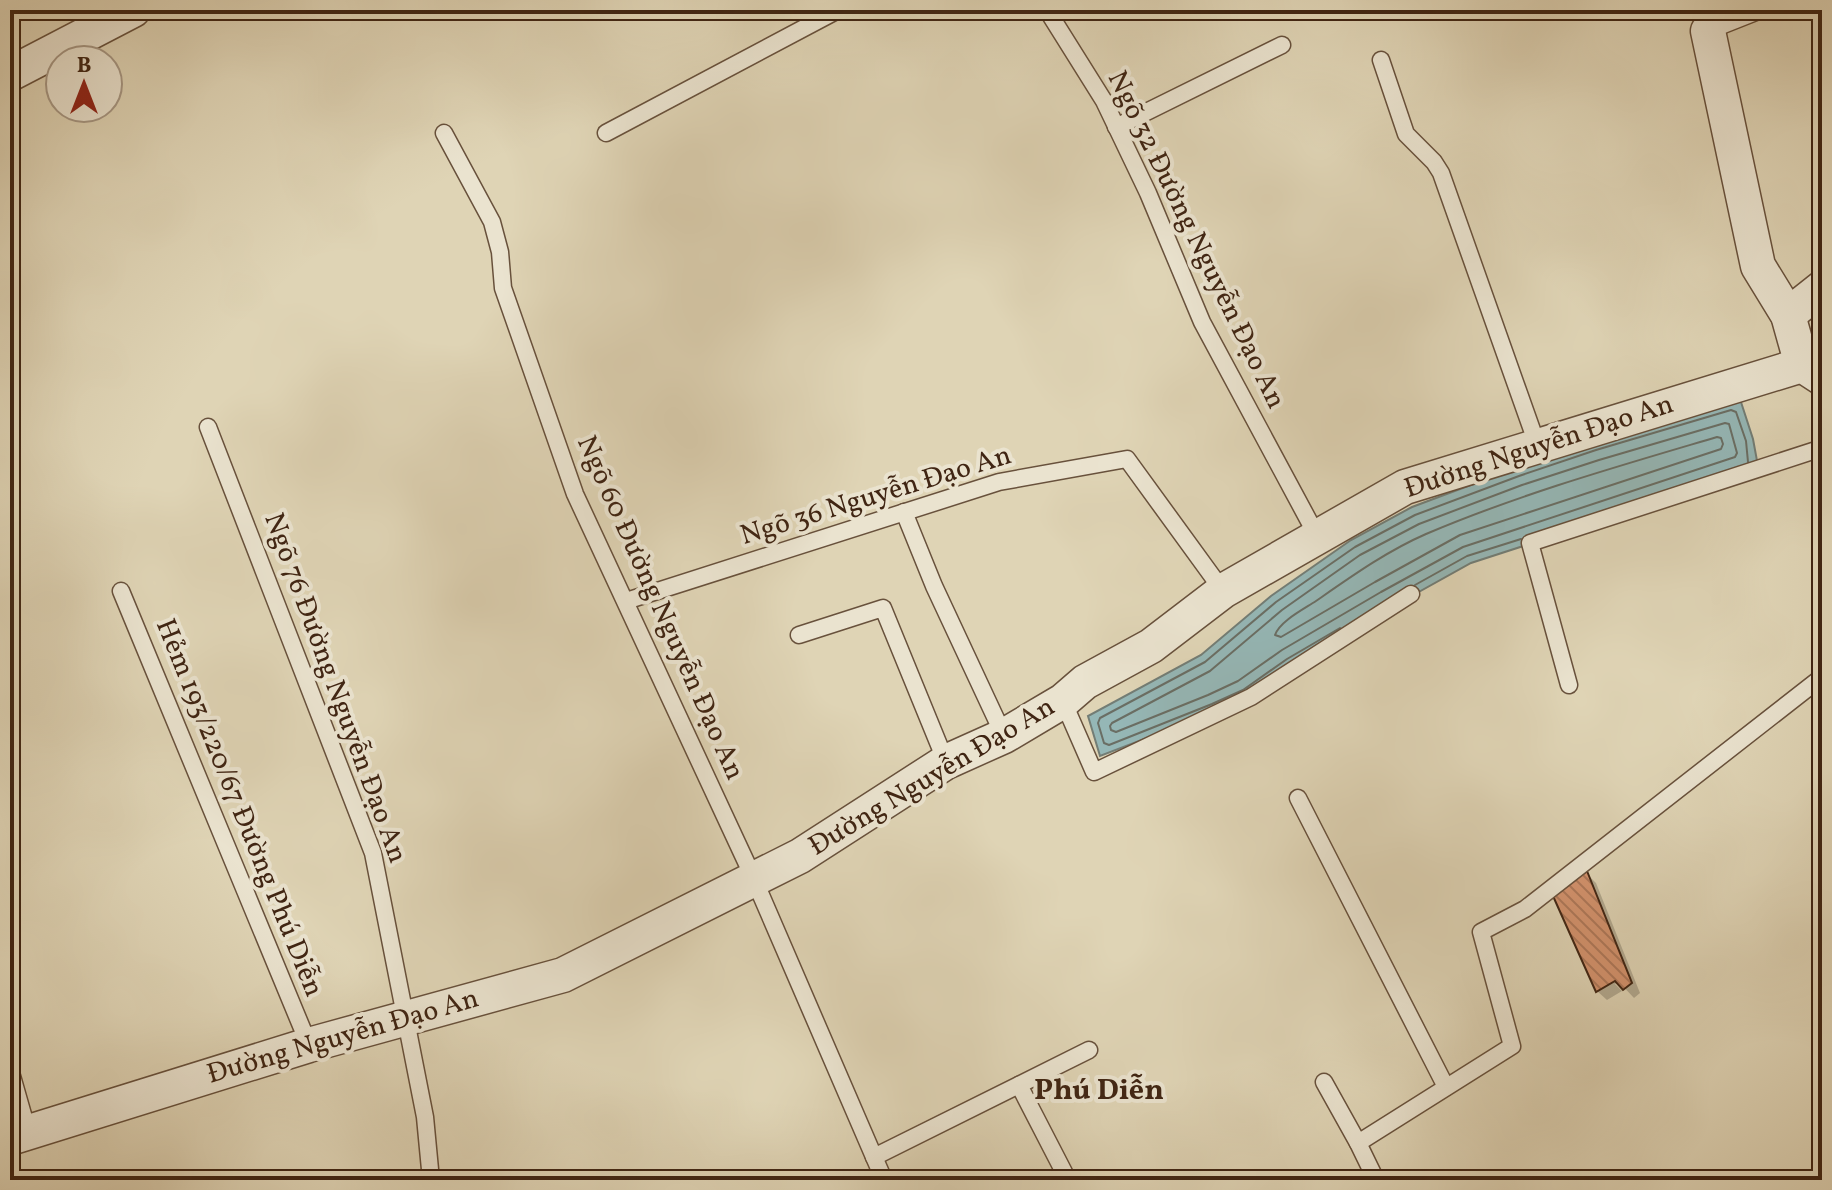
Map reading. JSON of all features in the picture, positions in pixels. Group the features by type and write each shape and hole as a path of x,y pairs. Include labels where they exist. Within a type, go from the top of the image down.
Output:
{"street":[{"path":"13,61 133,10"},
{"path":"1703,20 1758,266 1788,315 1812,371"},
{"path":"1788,315 1822,288"},
{"name":"Đường Nguyễn Đạo An","path":"19,1135 309,1045 563,975 800,856 946,762 1004,736 1063,701 1085,682 1151,646 1223,591 1405,487 1812,371"}],"lane":[{"path":"606,133 838,10"},
{"name":"Ngõ 32 Đường Nguyễn Đạo An","path":"1047,10 1104,101 1148,193 1202,322 1317,536"},
{"path":"1703,20 1761,10"},
{"path":"1116,127 1282,45"},
{"path":"1381,60 1406,134 1441,173 1538,447"},
{"name":"Ngõ 60 Đường Nguyễn Đạo An","path":"444,133 492,222 500,252 503,288 575,494 754,879 884,1180"},
{"name":"Ngõ 76 Đường Nguyễn Đạo An","path":"208,427 373,853 425,1117 431,1180"},
{"path":"1569,685 1530,543 1822,448"},
{"name":"Ngõ 36 Nguyễn Đạo An","path":"626,601 999,482 1127,459 1223,591"},
{"path":"904,512 934,586 1004,736"},
{"name":"Hẻm 193/220/67 Đường Phú Diễn","path":"121,591 309,1045"},
{"path":"1063,701 1094,772 1251,697 1411,594"},
{"path":"799,635 883,608 946,762"},
{"path":"1358,1143 1512,1046 1481,932 1525,909 1822,677"},
{"path":"1298,798 1446,1087"},
{"path":"874,1157 1089,1050"},
{"path":"10,1069 19,1135"},
{"path":"1324,1082 1376,1180"},
{"path":"1019,1085 1068,1180"}],"water":[{"path":"1740,399 1758,466 1659,502 1471,563 1215,712 1100,756 1088,716 1201,655 1271,596 1351,540 1412,507 1516,468"}],"building":[{"path":"1587,871 1632,983 1623,990 1615,981 1596,992 1553,896"}],"district":[{"name":"Phú Diễn","path":"1099,1091"}]}
